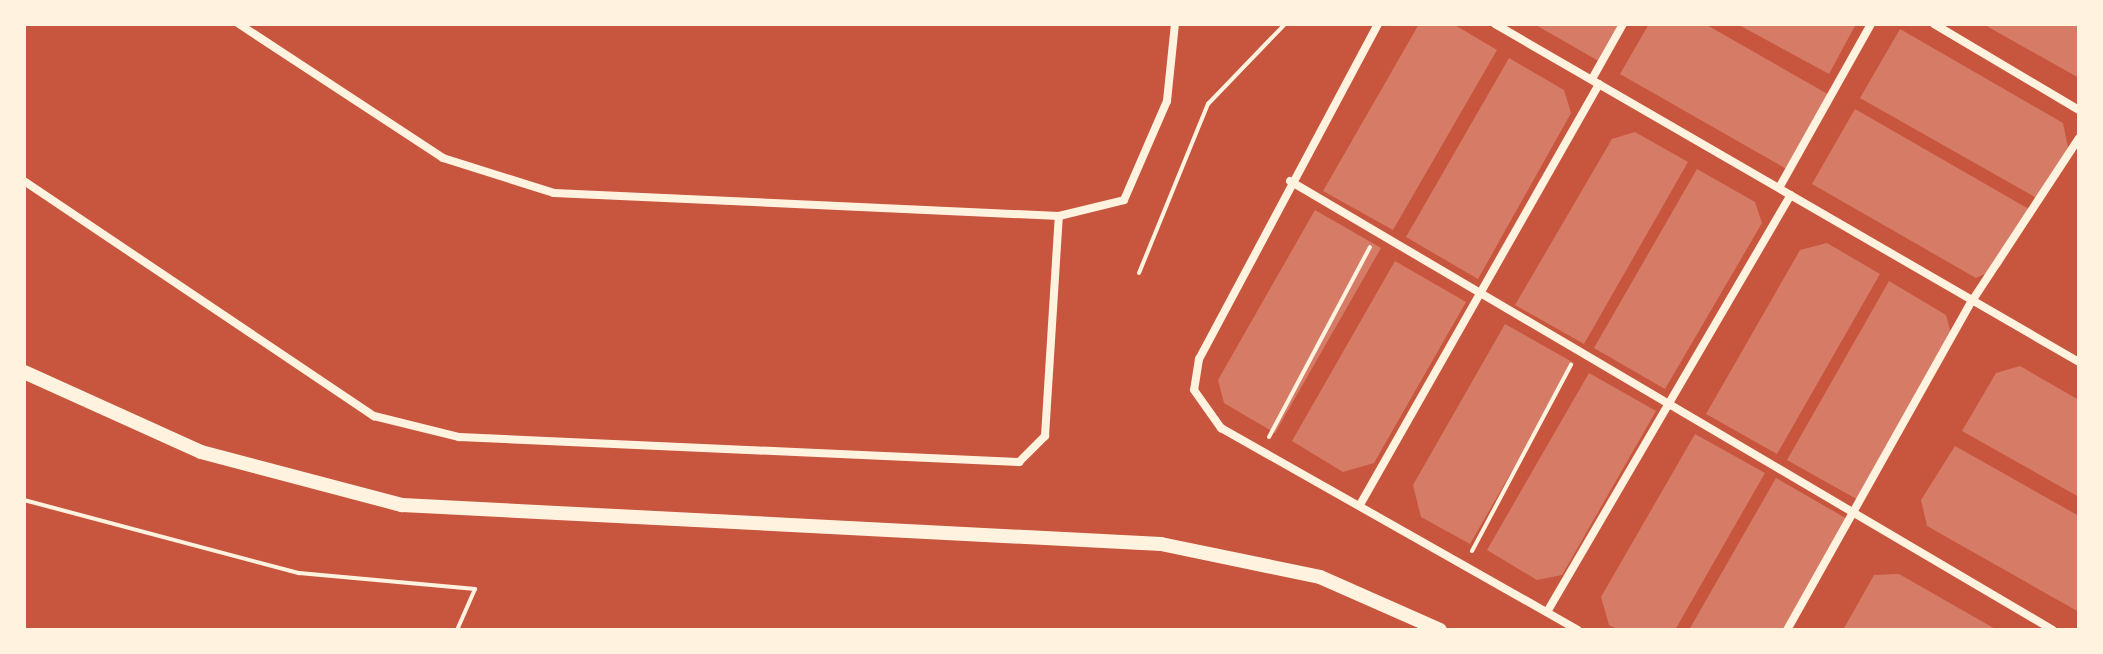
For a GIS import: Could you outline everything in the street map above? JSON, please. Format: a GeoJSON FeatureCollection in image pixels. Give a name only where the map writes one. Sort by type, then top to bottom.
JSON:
{"type":"FeatureCollection","features":[{"type":"Feature","properties":{"kind":"street"},"geometry":{"type":"LineString","coordinates":[[239,24],[443,158],[554,193],[1059,216],[1124,200],[1167,101],[1175,24]]}},
{"type":"Feature","properties":{"kind":"street"},"geometry":{"type":"LineString","coordinates":[[1378,24],[1290,181],[1195,375],[1208,415],[1263,450],[1361,503],[1578,630]]}},
{"type":"Feature","properties":{"kind":"street"},"geometry":{"type":"LineString","coordinates":[[1495,24],[2079,362]]}},
{"type":"Feature","properties":{"kind":"street"},"geometry":{"type":"LineString","coordinates":[[1361,503],[1596,82],[1623,24]]}},
{"type":"Feature","properties":{"kind":"street"},"geometry":{"type":"LineString","coordinates":[[1779,188],[1871,24]]}},
{"type":"Feature","properties":{"kind":"street"},"geometry":{"type":"LineString","coordinates":[[1934,24],[2079,110]]}},
{"type":"Feature","properties":{"kind":"street"},"geometry":{"type":"LineString","coordinates":[[1787,630],[1857,517],[1972,301],[2079,138]]}},
{"type":"Feature","properties":{"kind":"street"},"geometry":{"type":"LineString","coordinates":[[24,181],[374,416],[459,437],[1019,462],[1045,436],[1059,216]]}},
{"type":"Feature","properties":{"kind":"street"},"geometry":{"type":"LineString","coordinates":[[1290,181],[1377,235],[1479,291],[2053,630]]}},
{"type":"Feature","properties":{"kind":"street"},"geometry":{"type":"LineString","coordinates":[[1547,612],[1791,195]]}},
{"type":"Feature","properties":{"kind":"street"},"geometry":{"type":"LineString","coordinates":[[24,372],[201,452],[402,505],[1161,544],[1320,577],[1440,630]]}},
{"type":"Feature","properties":{"kind":"path"},"geometry":{"type":"LineString","coordinates":[[1139,273],[1208,104],[1285,24]]}},
{"type":"Feature","properties":{"kind":"path"},"geometry":{"type":"LineString","coordinates":[[1263,450],[1377,235]]}},
{"type":"Feature","properties":{"kind":"path"},"geometry":{"type":"LineString","coordinates":[[1465,564],[1578,351]]}},
{"type":"Feature","properties":{"kind":"path"},"geometry":{"type":"LineString","coordinates":[[24,500],[299,573],[475,589],[457,630]]}},
{"type":"Feature","properties":{"kind":"building"},"geometry":{"type":"Polygon","coordinates":[[[1419,24],[1453,24],[1497,50],[1393,230],[1323,191],[1419,24]]]}},
{"type":"Feature","properties":{"kind":"building"},"geometry":{"type":"Polygon","coordinates":[[[1534,24],[1625,24],[1602,63],[1534,24]]]}},
{"type":"Feature","properties":{"kind":"building"},"geometry":{"type":"Polygon","coordinates":[[[1649,24],[1705,24],[1833,97],[1790,171],[1620,74],[1649,24]]]}},
{"type":"Feature","properties":{"kind":"building"},"geometry":{"type":"Polygon","coordinates":[[[1737,24],[1856,24],[1829,74],[1737,24]]]}},
{"type":"Feature","properties":{"kind":"building"},"geometry":{"type":"Polygon","coordinates":[[[1983,24],[2079,24],[2079,78],[1983,24]]]}},
{"type":"Feature","properties":{"kind":"building"},"geometry":{"type":"Polygon","coordinates":[[[1900,29],[2063,123],[2069,152],[2040,200],[1860,98],[1900,29]]]}},
{"type":"Feature","properties":{"kind":"building"},"geometry":{"type":"Polygon","coordinates":[[[1509,58],[1564,90],[1571,113],[1478,279],[1406,237],[1509,58]]]}},
{"type":"Feature","properties":{"kind":"building"},"geometry":{"type":"Polygon","coordinates":[[[1855,109],[2034,212],[2000,267],[1976,278],[1812,184],[1855,109]]]}},
{"type":"Feature","properties":{"kind":"building"},"geometry":{"type":"Polygon","coordinates":[[[1635,132],[1688,162],[1584,344],[1515,305],[1612,139],[1635,132]]]}},
{"type":"Feature","properties":{"kind":"building"},"geometry":{"type":"Polygon","coordinates":[[[1697,169],[1755,202],[1762,223],[1665,389],[1594,348],[1697,169]]]}},
{"type":"Feature","properties":{"kind":"building"},"geometry":{"type":"Polygon","coordinates":[[[1315,210],[1381,248],[1275,433],[1224,403],[1218,380],[1315,210]]]}},
{"type":"Feature","properties":{"kind":"building"},"geometry":{"type":"Polygon","coordinates":[[[1827,243],[1880,274],[1777,454],[1706,414],[1800,250],[1827,243]]]}},
{"type":"Feature","properties":{"kind":"building"},"geometry":{"type":"Polygon","coordinates":[[[1395,261],[1466,302],[1374,463],[1343,472],[1292,441],[1395,261]]]}},
{"type":"Feature","properties":{"kind":"building"},"geometry":{"type":"Polygon","coordinates":[[[1889,281],[1946,315],[1953,341],[1860,501],[1787,460],[1889,281]]]}},
{"type":"Feature","properties":{"kind":"building"},"geometry":{"type":"Polygon","coordinates":[[[1505,324],[1574,363],[1470,544],[1421,517],[1413,485],[1505,324]]]}},
{"type":"Feature","properties":{"kind":"building"},"geometry":{"type":"Polygon","coordinates":[[[2020,366],[2079,400],[2079,497],[1962,431],[1996,373],[2020,366]]]}},
{"type":"Feature","properties":{"kind":"building"},"geometry":{"type":"Polygon","coordinates":[[[1589,373],[1656,411],[1562,575],[1537,580],[1487,550],[1589,373]]]}},
{"type":"Feature","properties":{"kind":"building"},"geometry":{"type":"Polygon","coordinates":[[[1695,434],[1765,473],[1675,630],[1619,630],[1609,625],[1601,597],[1695,434]]]}},
{"type":"Feature","properties":{"kind":"building"},"geometry":{"type":"Polygon","coordinates":[[[1955,446],[2079,516],[2079,612],[1927,526],[1921,500],[1955,446]]]}},
{"type":"Feature","properties":{"kind":"building"},"geometry":{"type":"Polygon","coordinates":[[[1776,478],[1849,520],[1784,630],[1689,630],[1776,478]]]}},
{"type":"Feature","properties":{"kind":"building"},"geometry":{"type":"Polygon","coordinates":[[[1899,574],[1997,630],[1843,630],[1874,575],[1899,574]]]}}]}
